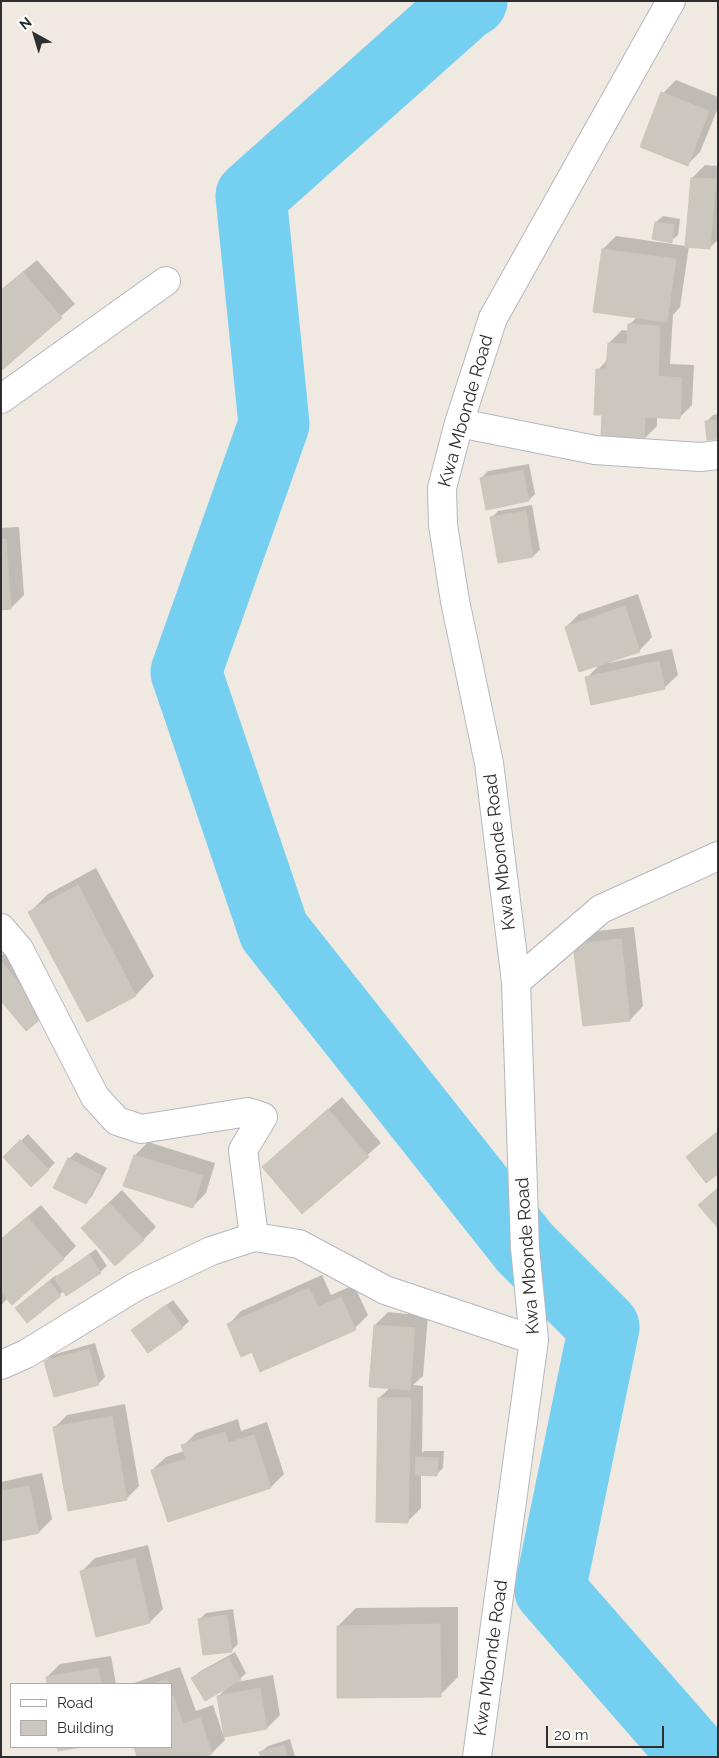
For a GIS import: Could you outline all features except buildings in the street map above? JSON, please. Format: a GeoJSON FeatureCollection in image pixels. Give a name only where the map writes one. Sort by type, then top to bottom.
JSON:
{"type":"FeatureCollection","features":[{"type":"Feature","properties":{"kind":"street","name":"Kwa Mbonde Road"},"geometry":{"type":"LineString","coordinates":[[477,1757],[534,1340],[525,1248],[516,982],[489,763],[455,601],[443,525],[442,488],[459,423],[493,318],[671,1]]}},
{"type":"Feature","properties":{"kind":"street"},"geometry":{"type":"LineString","coordinates":[[1,399],[166,281]]}},
{"type":"Feature","properties":{"kind":"street"},"geometry":{"type":"LineString","coordinates":[[459,423],[595,450],[700,457],[718,455]]}},
{"type":"Feature","properties":{"kind":"street"},"geometry":{"type":"LineString","coordinates":[[516,982],[601,909],[718,856]]}},
{"type":"Feature","properties":{"kind":"street"},"geometry":{"type":"LineString","coordinates":[[1,928],[19,949],[95,1097],[117,1121],[141,1128],[248,1112],[263,1117],[243,1150],[254,1237]]}},
{"type":"Feature","properties":{"kind":"street"},"geometry":{"type":"LineString","coordinates":[[1,1365],[26,1354],[134,1287],[211,1251],[254,1237],[299,1244],[385,1290],[534,1340]]}},
{"type":"Feature","properties":{"kind":"waterway"},"geometry":{"type":"LineString","coordinates":[[472,1],[465,5],[251,196],[274,424],[186,672],[274,931],[525,1248],[604,1327],[550,1590],[696,1757]]}}]}
